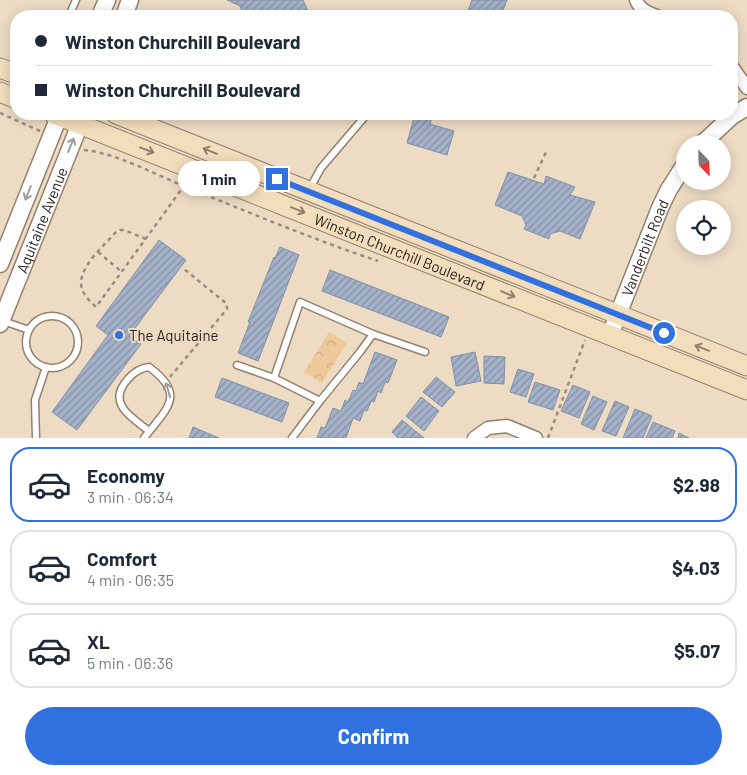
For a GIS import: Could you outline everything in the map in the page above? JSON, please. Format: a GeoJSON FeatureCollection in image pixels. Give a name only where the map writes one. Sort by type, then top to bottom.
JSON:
{"type":"FeatureCollection","features":[{"type":"Feature","properties":{"kind":"main road","name":"Winston Churchill Boulevard"},"geometry":{"type":"LineString","coordinates":[[84,120],[747,390]]}},
{"type":"Feature","properties":{"kind":"main road","name":"Winston Churchill Boulevard"},"geometry":{"type":"LineString","coordinates":[[131,120],[747,366]]}},
{"type":"Feature","properties":{"kind":"street"},"geometry":{"type":"LineString","coordinates":[[636,0],[643,10]]}},
{"type":"Feature","properties":{"kind":"street"},"geometry":{"type":"LineString","coordinates":[[738,75],[747,88]]}},
{"type":"Feature","properties":{"kind":"street","name":"Aquitaine Avenue"},"geometry":{"type":"LineString","coordinates":[[0,264],[56,120]]}},
{"type":"Feature","properties":{"kind":"street","name":"Aquitaine Avenue"},"geometry":{"type":"LineString","coordinates":[[1,322],[82,120]]}},
{"type":"Feature","properties":{"kind":"street"},"geometry":{"type":"LineString","coordinates":[[712,135],[728,120]]}},
{"type":"Feature","properties":{"kind":"street","name":"Vanderbilt Road"},"geometry":{"type":"LineString","coordinates":[[610,335],[660,208],[676,178]]}},
{"type":"Feature","properties":{"kind":"street"},"geometry":{"type":"LineString","coordinates":[[474,438],[488,428],[507,426],[536,438]]}},
{"type":"Feature","properties":{"kind":"lane"},"geometry":{"type":"LineString","coordinates":[[308,192],[321,168],[363,120]]}},
{"type":"Feature","properties":{"kind":"lane"},"geometry":{"type":"LineString","coordinates":[[274,378],[300,302],[373,334],[424,352]]}},
{"type":"Feature","properties":{"kind":"lane"},"geometry":{"type":"LineString","coordinates":[[60,317],[68,321],[74,328],[77,336],[78,344],[75,353],[70,360],[55,368],[39,364],[28,352],[26,345],[30,330],[42,318],[60,317]]}},
{"type":"Feature","properties":{"kind":"lane"},"geometry":{"type":"LineString","coordinates":[[1,322],[30,330]]}},
{"type":"Feature","properties":{"kind":"lane"},"geometry":{"type":"LineString","coordinates":[[292,438],[373,334]]}},
{"type":"Feature","properties":{"kind":"lane"},"geometry":{"type":"LineString","coordinates":[[237,365],[274,378],[320,401]]}},
{"type":"Feature","properties":{"kind":"lane"},"geometry":{"type":"LineString","coordinates":[[36,438],[35,400],[46,367]]}},
{"type":"Feature","properties":{"kind":"lane"},"geometry":{"type":"LineString","coordinates":[[144,438],[162,415],[171,396],[166,382],[148,367],[134,373],[122,385],[119,398],[121,406],[127,414],[149,431]]}},
{"type":"Feature","properties":{"kind":"path"},"geometry":{"type":"LineString","coordinates":[[17,120],[34,128]]}},
{"type":"Feature","properties":{"kind":"path"},"geometry":{"type":"LineString","coordinates":[[534,178],[548,150]]}},
{"type":"Feature","properties":{"kind":"path"},"geometry":{"type":"LineString","coordinates":[[146,239],[120,230],[115,233],[84,268],[81,276],[81,286],[84,294],[96,307],[146,239],[184,186]]}},
{"type":"Feature","properties":{"kind":"path"},"geometry":{"type":"LineString","coordinates":[[98,252],[122,272]]}},
{"type":"Feature","properties":{"kind":"path"},"geometry":{"type":"LineString","coordinates":[[166,382],[227,309],[227,304],[184,269]]}},
{"type":"Feature","properties":{"kind":"path"},"geometry":{"type":"LineString","coordinates":[[548,438],[585,339]]}},
{"type":"Feature","properties":{"kind":"green space"},"geometry":{"type":"Polygon","coordinates":[[[329,332],[347,343],[322,383],[304,372],[329,332]]]}},
{"type":"Feature","properties":{"kind":"building"},"geometry":{"type":"Polygon","coordinates":[[[227,0],[303,0],[307,10],[242,10],[240,6],[227,0]]]}},
{"type":"Feature","properties":{"kind":"building"},"geometry":{"type":"Polygon","coordinates":[[[472,0],[507,0],[503,10],[468,10],[472,0]]]}},
{"type":"Feature","properties":{"kind":"building"},"geometry":{"type":"Polygon","coordinates":[[[413,120],[431,120],[430,124],[454,131],[447,155],[407,143],[413,120]]]}},
{"type":"Feature","properties":{"kind":"building"},"geometry":{"type":"Polygon","coordinates":[[[508,172],[544,184],[546,176],[575,187],[570,195],[595,202],[580,239],[560,231],[550,234],[549,239],[524,229],[526,225],[522,216],[495,205],[508,172]]]}},
{"type":"Feature","properties":{"kind":"building","name":"The Aquitaine"},"geometry":{"type":"Polygon","coordinates":[[[159,240],[186,260],[129,336],[141,344],[77,430],[52,412],[108,335],[96,326],[159,240]]]}},
{"type":"Feature","properties":{"kind":"building"},"geometry":{"type":"Polygon","coordinates":[[[280,247],[299,255],[258,361],[238,353],[250,322],[248,322],[274,257],[280,247]]]}},
{"type":"Feature","properties":{"kind":"building"},"geometry":{"type":"Polygon","coordinates":[[[330,270],[449,317],[441,337],[322,291],[330,270]]]}},
{"type":"Feature","properties":{"kind":"building"},"geometry":{"type":"Polygon","coordinates":[[[375,352],[397,360],[388,383],[385,382],[381,393],[378,391],[374,402],[371,401],[367,411],[364,410],[360,421],[353,418],[346,438],[317,438],[321,427],[325,428],[333,408],[341,411],[345,400],[348,402],[353,390],[356,391],[359,382],[363,384],[375,352]]]}},
{"type":"Feature","properties":{"kind":"building"},"geometry":{"type":"Polygon","coordinates":[[[475,352],[481,381],[456,386],[451,357],[475,352]]]}},
{"type":"Feature","properties":{"kind":"building"},"geometry":{"type":"Polygon","coordinates":[[[484,356],[505,357],[504,384],[484,383],[484,356]]]}},
{"type":"Feature","properties":{"kind":"building"},"geometry":{"type":"Polygon","coordinates":[[[518,369],[534,374],[526,397],[510,392],[518,369]]]}},
{"type":"Feature","properties":{"kind":"building"},"geometry":{"type":"Polygon","coordinates":[[[436,377],[455,392],[442,407],[423,392],[436,377]]]}},
{"type":"Feature","properties":{"kind":"building"},"geometry":{"type":"Polygon","coordinates":[[[222,378],[289,403],[282,422],[215,397],[222,378]]]}},
{"type":"Feature","properties":{"kind":"building"},"geometry":{"type":"Polygon","coordinates":[[[535,382],[560,390],[553,410],[528,402],[535,382]]]}},
{"type":"Feature","properties":{"kind":"building"},"geometry":{"type":"Polygon","coordinates":[[[573,385],[590,392],[579,418],[561,411],[573,385]]]}},
{"type":"Feature","properties":{"kind":"building"},"geometry":{"type":"Polygon","coordinates":[[[593,396],[607,402],[594,430],[581,424],[593,396]]]}},
{"type":"Feature","properties":{"kind":"building"},"geometry":{"type":"Polygon","coordinates":[[[421,397],[439,411],[424,431],[406,416],[421,397]]]}},
{"type":"Feature","properties":{"kind":"building"},"geometry":{"type":"Polygon","coordinates":[[[615,401],[629,407],[616,436],[602,431],[615,401]]]}},
{"type":"Feature","properties":{"kind":"building"},"geometry":{"type":"Polygon","coordinates":[[[635,409],[652,416],[643,438],[623,438],[635,409]]]}},
{"type":"Feature","properties":{"kind":"building"},"geometry":{"type":"Polygon","coordinates":[[[402,420],[424,438],[398,438],[392,432],[402,420]]]}},
{"type":"Feature","properties":{"kind":"building"},"geometry":{"type":"Polygon","coordinates":[[[653,422],[675,431],[672,438],[646,438],[653,422]]]}},
{"type":"Feature","properties":{"kind":"building"},"geometry":{"type":"Polygon","coordinates":[[[193,427],[219,438],[189,438],[193,427]]]}},
{"type":"Feature","properties":{"kind":"building"},"geometry":{"type":"Polygon","coordinates":[[[679,433],[689,438],[678,438],[679,433]]]}},
{"type":"Feature","properties":{"kind":"place","name":"The Aquitaine"},"geometry":{"type":"Point","coordinates":[119,335]}},
{"type":"Feature","properties":{"kind":"route"},"geometry":{"type":"LineString","coordinates":[[277,179],[664,333]]}}]}
